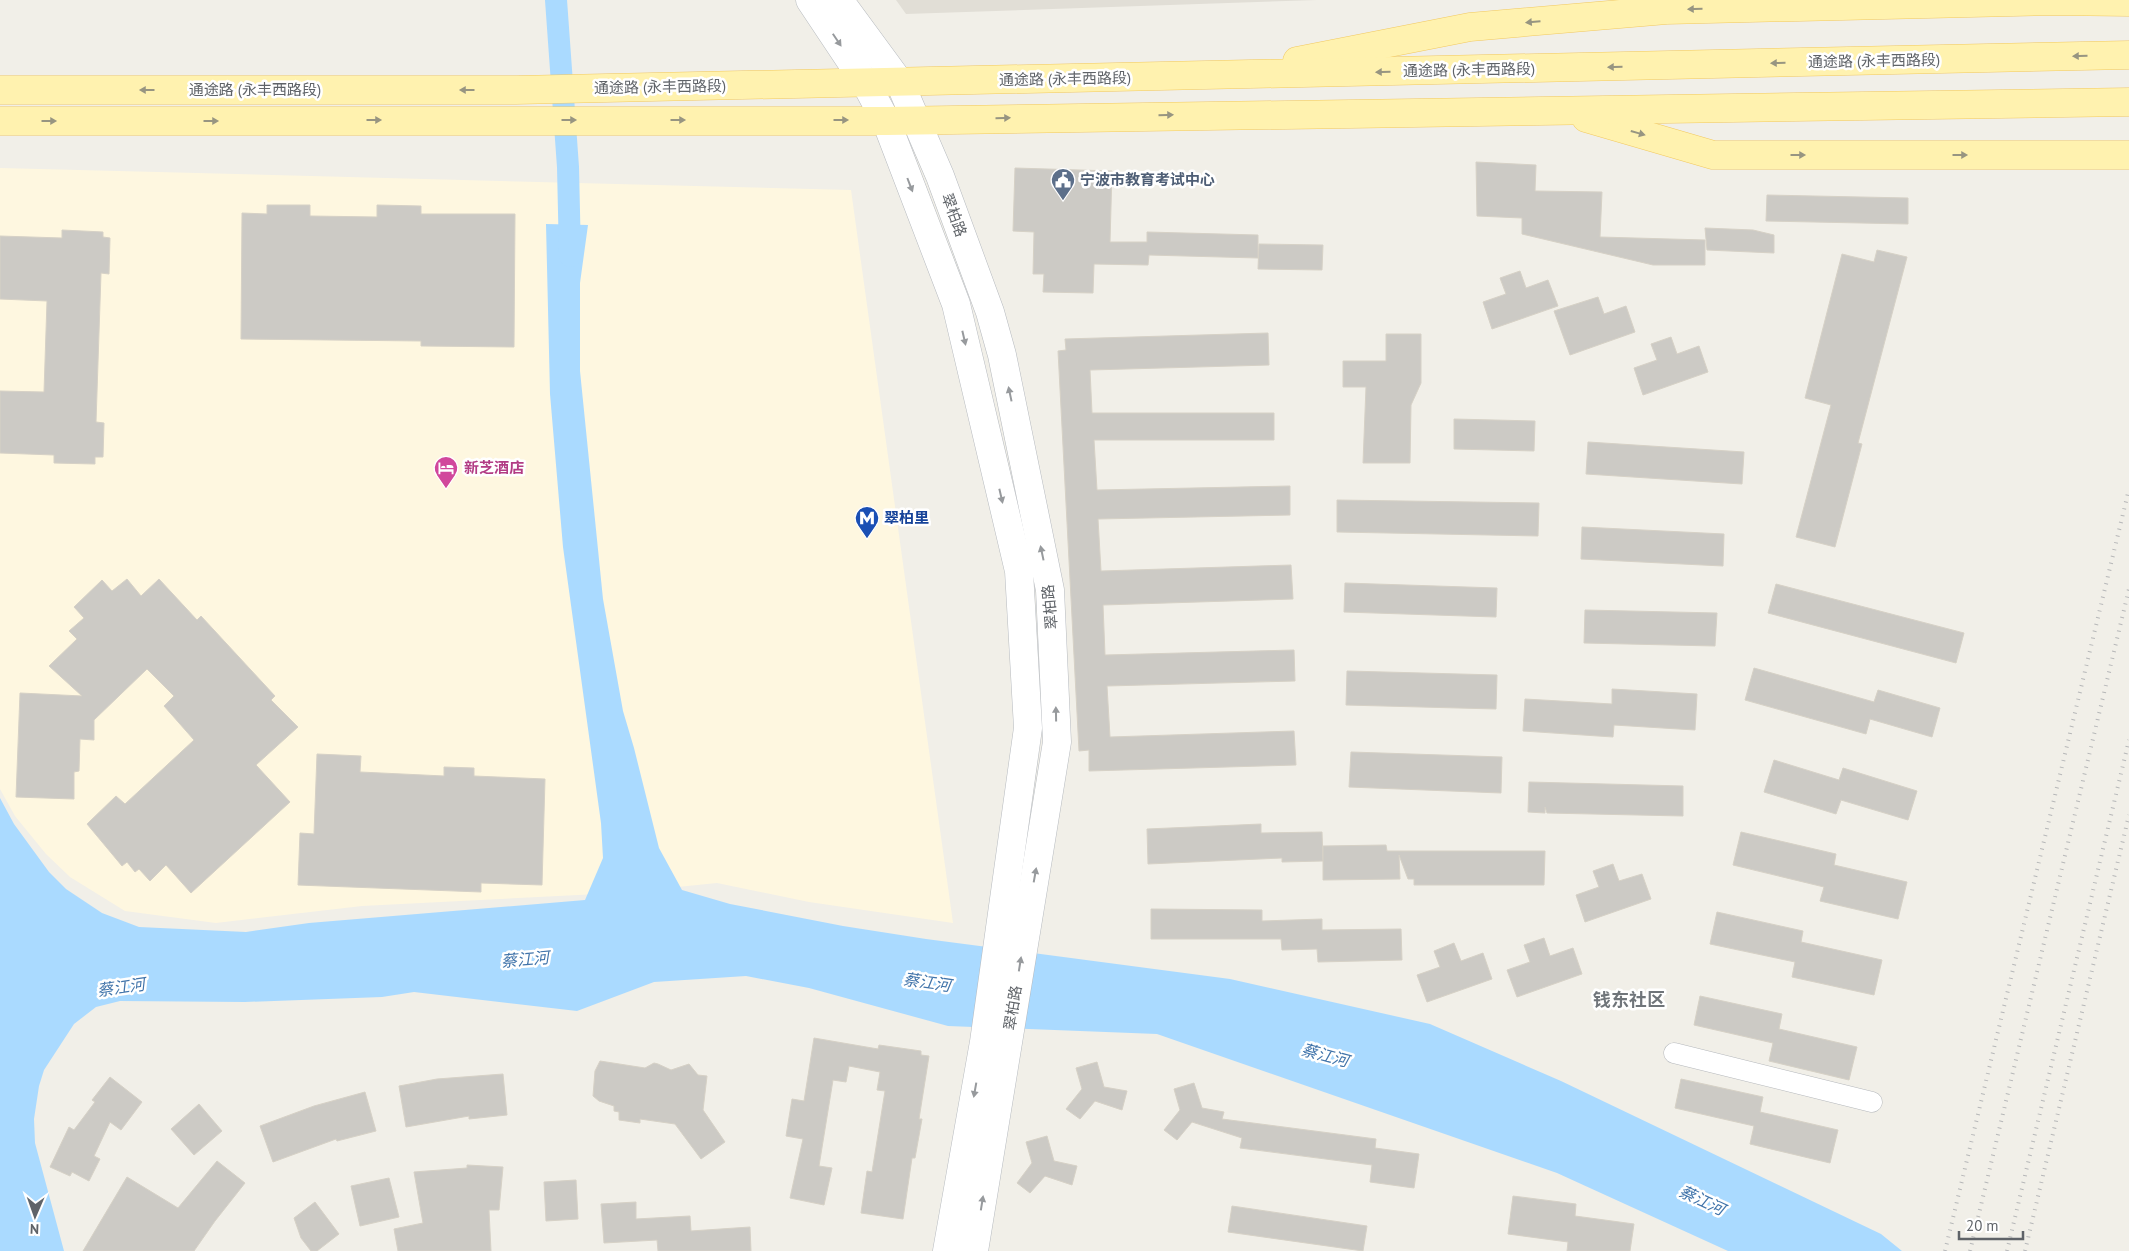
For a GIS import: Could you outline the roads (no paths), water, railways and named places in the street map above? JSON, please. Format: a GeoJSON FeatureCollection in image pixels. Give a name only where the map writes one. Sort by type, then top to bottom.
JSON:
{"type":"FeatureCollection","features":[{"type":"Feature","properties":{"kind":"main road","name":"翠柏路"},"geometry":{"type":"LineString","coordinates":[[810,0],[866,84],[886,121],[956,304],[1019,571],[1028,728],[1014,921],[995,1044],[974,1251]]}},
{"type":"Feature","properties":{"kind":"main road","name":"翠柏路"},"geometry":{"type":"LineString","coordinates":[[839,0],[900,83],[940,176],[992,320],[1004,364],[1050,590],[1057,742],[1014,921]]}},
{"type":"Feature","properties":{"kind":"main road"},"geometry":{"type":"LineString","coordinates":[[1224,75],[1470,27],[1666,10],[2050,0],[2129,2]]}},
{"type":"Feature","properties":{"kind":"main road","name":"通途路 (永丰西路段)"},"geometry":{"type":"LineString","coordinates":[[0,90],[516,90],[866,84],[2129,55]]}},
{"type":"Feature","properties":{"kind":"main road","name":"通途路 (永丰西路段)"},"geometry":{"type":"LineString","coordinates":[[0,121],[629,119],[886,121],[916,119],[2129,102]]}},
{"type":"Feature","properties":{"kind":"main road"},"geometry":{"type":"LineString","coordinates":[[1558,110],[1713,155],[2129,155]]}},
{"type":"Feature","properties":{"kind":"main road","name":"翠柏路"},"geometry":{"type":"LineString","coordinates":[[946,1251],[995,1044]]}},
{"type":"Feature","properties":{"kind":"street"},"geometry":{"type":"LineString","coordinates":[[1674,1053],[1872,1102]]}},
{"type":"Feature","properties":{"kind":"water","name":"蔡江河"},"geometry":{"type":"Polygon","coordinates":[[[546,224],[588,225],[580,283],[580,371],[603,599],[623,711],[659,848],[682,890],[730,904],[843,926],[926,939],[1230,979],[1430,1024],[1561,1081],[1881,1234],[1902,1251],[1728,1251],[1557,1173],[1157,1034],[948,1026],[809,988],[746,976],[654,982],[577,1011],[414,992],[382,997],[245,1002],[120,1001],[96,1007],[74,1024],[44,1070],[39,1086],[34,1119],[35,1143],[64,1251],[0,1251],[0,798],[14,824],[49,872],[66,889],[102,913],[139,927],[246,932],[309,923],[585,900],[603,858],[601,823],[563,547],[550,394],[546,224]]]}},
{"type":"Feature","properties":{"kind":"waterway"},"geometry":{"type":"LineString","coordinates":[[556,0],[568,167],[570,256]]}},
{"type":"Feature","properties":{"kind":"railway"},"geometry":{"type":"LineString","coordinates":[[1945,1251],[2129,489]]}},
{"type":"Feature","properties":{"kind":"railway"},"geometry":{"type":"LineString","coordinates":[[1970,1251],[2129,589]]}},
{"type":"Feature","properties":{"kind":"railway"},"geometry":{"type":"LineString","coordinates":[[2007,1251],[2129,740]]}},
{"type":"Feature","properties":{"kind":"railway"},"geometry":{"type":"LineString","coordinates":[[2025,1251],[2129,815]]}},
{"type":"Feature","properties":{"kind":"place","name":"宁波市教育考试中心"},"geometry":{"type":"Point","coordinates":[1063,201]}},
{"type":"Feature","properties":{"kind":"place","name":"新芝酒店"},"geometry":{"type":"Point","coordinates":[446,489]}},
{"type":"Feature","properties":{"kind":"place","name":"翠柏里"},"geometry":{"type":"Point","coordinates":[867,539]}},
{"type":"Feature","properties":{"kind":"district","name":"钱东社区"},"geometry":{"type":"Point","coordinates":[1629,1000]}}]}
